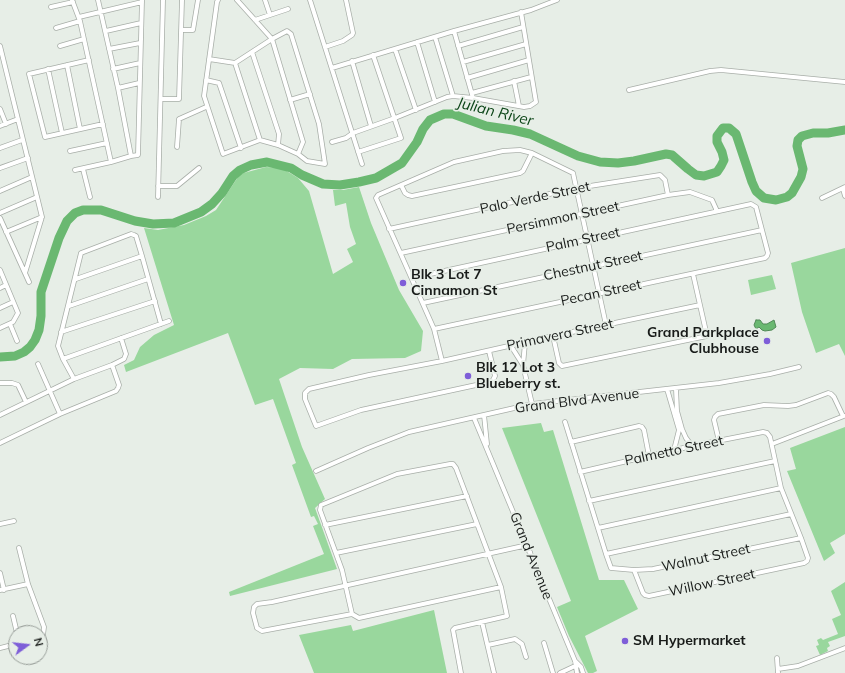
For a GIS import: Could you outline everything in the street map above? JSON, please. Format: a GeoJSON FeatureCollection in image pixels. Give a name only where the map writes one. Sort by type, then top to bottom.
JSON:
{"type":"FeatureCollection","features":[{"type":"Feature","properties":{"kind":"street"},"geometry":{"type":"LineString","coordinates":[[98,0],[106,31],[131,156]]}},
{"type":"Feature","properties":{"kind":"street"},"geometry":{"type":"LineString","coordinates":[[158,197],[163,0]]}},
{"type":"Feature","properties":{"kind":"street"},"geometry":{"type":"LineString","coordinates":[[161,99],[179,99],[182,0]]}},
{"type":"Feature","properties":{"kind":"street"},"geometry":{"type":"LineString","coordinates":[[181,30],[193,30],[198,0]]}},
{"type":"Feature","properties":{"kind":"street"},"geometry":{"type":"LineString","coordinates":[[209,59],[235,63],[287,31],[291,34],[319,124],[325,164],[307,161],[298,154],[278,145],[260,140],[223,154],[206,107],[204,96],[206,80],[217,2],[218,0]]}},
{"type":"Feature","properties":{"kind":"street"},"geometry":{"type":"LineString","coordinates":[[237,0],[272,39],[303,142],[298,154]]}},
{"type":"Feature","properties":{"kind":"street"},"geometry":{"type":"LineString","coordinates":[[265,0],[270,15]]}},
{"type":"Feature","properties":{"kind":"street"},"geometry":{"type":"LineString","coordinates":[[310,0],[362,164]]}},
{"type":"Feature","properties":{"kind":"street"},"geometry":{"type":"LineString","coordinates":[[325,47],[342,40],[353,33],[346,0]]}},
{"type":"Feature","properties":{"kind":"street"},"geometry":{"type":"LineString","coordinates":[[332,68],[557,0]]}},
{"type":"Feature","properties":{"kind":"street"},"geometry":{"type":"LineString","coordinates":[[51,7],[73,1],[80,19],[111,162]]}},
{"type":"Feature","properties":{"kind":"street"},"geometry":{"type":"LineString","coordinates":[[56,28],[101,12],[142,1],[138,155],[75,170]]}},
{"type":"Feature","properties":{"kind":"street"},"geometry":{"type":"LineString","coordinates":[[254,20],[288,9]]}},
{"type":"Feature","properties":{"kind":"street"},"geometry":{"type":"LineString","coordinates":[[332,142],[346,138],[353,133],[453,96],[472,96],[519,106],[530,106],[536,102],[521,12]]}},
{"type":"Feature","properties":{"kind":"street"},"geometry":{"type":"LineString","coordinates":[[106,31],[141,23]]}},
{"type":"Feature","properties":{"kind":"street"},"geometry":{"type":"LineString","coordinates":[[458,46],[523,27]]}},
{"type":"Feature","properties":{"kind":"street"},"geometry":{"type":"LineString","coordinates":[[454,31],[472,96]]}},
{"type":"Feature","properties":{"kind":"street"},"geometry":{"type":"LineString","coordinates":[[435,36],[453,96]]}},
{"type":"Feature","properties":{"kind":"street"},"geometry":{"type":"LineString","coordinates":[[60,46],[84,39]]}},
{"type":"Feature","properties":{"kind":"street"},"geometry":{"type":"LineString","coordinates":[[417,42],[435,102]]}},
{"type":"Feature","properties":{"kind":"street"},"geometry":{"type":"LineString","coordinates":[[109,49],[140,43]]}},
{"type":"Feature","properties":{"kind":"street"},"geometry":{"type":"LineString","coordinates":[[463,62],[526,44]]}},
{"type":"Feature","properties":{"kind":"street"},"geometry":{"type":"LineString","coordinates":[[0,46],[42,217],[25,273]]}},
{"type":"Feature","properties":{"kind":"street"},"geometry":{"type":"LineString","coordinates":[[395,49],[416,110]]}},
{"type":"Feature","properties":{"kind":"street"},"geometry":{"type":"LineString","coordinates":[[252,52],[279,134],[278,145]]}},
{"type":"Feature","properties":{"kind":"street"},"geometry":{"type":"LineString","coordinates":[[358,152],[401,138],[373,55]]}},
{"type":"Feature","properties":{"kind":"street"},"geometry":{"type":"LineString","coordinates":[[89,60],[30,74],[44,137],[103,124]]}},
{"type":"Feature","properties":{"kind":"street"},"geometry":{"type":"LineString","coordinates":[[467,78],[529,60]]}},
{"type":"Feature","properties":{"kind":"street"},"geometry":{"type":"LineString","coordinates":[[352,61],[371,126]]}},
{"type":"Feature","properties":{"kind":"street"},"geometry":{"type":"LineString","coordinates":[[113,70],[140,63]]}},
{"type":"Feature","properties":{"kind":"street"},"geometry":{"type":"LineString","coordinates":[[235,63],[260,140]]}},
{"type":"Feature","properties":{"kind":"street"},"geometry":{"type":"LineString","coordinates":[[67,65],[80,129]]}},
{"type":"Feature","properties":{"kind":"street"},"geometry":{"type":"LineString","coordinates":[[48,69],[62,133]]}},
{"type":"Feature","properties":{"kind":"street"},"geometry":{"type":"LineString","coordinates":[[629,90],[710,71],[845,82]]}},
{"type":"Feature","properties":{"kind":"street"},"geometry":{"type":"LineString","coordinates":[[472,96],[514,81],[531,77]]}},
{"type":"Feature","properties":{"kind":"street"},"geometry":{"type":"LineString","coordinates":[[206,80],[219,83],[241,148]]}},
{"type":"Feature","properties":{"kind":"street"},"geometry":{"type":"LineString","coordinates":[[514,81],[519,106]]}},
{"type":"Feature","properties":{"kind":"street"},"geometry":{"type":"LineString","coordinates":[[118,88],[139,83]]}},
{"type":"Feature","properties":{"kind":"street"},"geometry":{"type":"LineString","coordinates":[[290,100],[310,94]]}},
{"type":"Feature","properties":{"kind":"street"},"geometry":{"type":"LineString","coordinates":[[177,146],[179,119],[206,107]]}},
{"type":"Feature","properties":{"kind":"street"},"geometry":{"type":"LineString","coordinates":[[0,109],[6,124]]}},
{"type":"Feature","properties":{"kind":"street"},"geometry":{"type":"LineString","coordinates":[[0,126],[18,120]]}},
{"type":"Feature","properties":{"kind":"street"},"geometry":{"type":"LineString","coordinates":[[0,148],[22,140]]}},
{"type":"Feature","properties":{"kind":"street"},"geometry":{"type":"LineString","coordinates":[[70,151],[107,143]]}},
{"type":"Feature","properties":{"kind":"street"},"geometry":{"type":"LineString","coordinates":[[442,361],[434,329],[376,198],[378,195],[454,162],[504,151],[520,150],[532,153],[571,172],[575,176],[606,325]]}},
{"type":"Feature","properties":{"kind":"street"},"geometry":{"type":"LineString","coordinates":[[401,185],[408,196],[412,196],[520,173],[523,171],[532,153]]}},
{"type":"Feature","properties":{"kind":"street"},"geometry":{"type":"LineString","coordinates":[[0,168],[28,158]]}},
{"type":"Feature","properties":{"kind":"street"},"geometry":{"type":"LineString","coordinates":[[158,186],[177,186],[199,168]]}},
{"type":"Feature","properties":{"kind":"street"},"geometry":{"type":"LineString","coordinates":[[83,169],[90,197]]}},
{"type":"Feature","properties":{"kind":"street","name":"Palo Verde Street"},"geometry":{"type":"LineString","coordinates":[[389,229],[577,188],[660,175],[665,180],[668,195]]}},
{"type":"Feature","properties":{"kind":"street"},"geometry":{"type":"LineString","coordinates":[[0,191],[32,177]]}},
{"type":"Feature","properties":{"kind":"street"},"geometry":{"type":"LineString","coordinates":[[822,198],[844,188],[845,196]]}},
{"type":"Feature","properties":{"kind":"street","name":"Persimmon Street"},"geometry":{"type":"LineString","coordinates":[[401,253],[668,195],[690,192],[712,200],[717,211]]}},
{"type":"Feature","properties":{"kind":"street"},"geometry":{"type":"LineString","coordinates":[[0,213],[37,197]]}},
{"type":"Feature","properties":{"kind":"street","name":"Palm Street"},"geometry":{"type":"LineString","coordinates":[[412,278],[751,204],[754,204],[756,207],[762,230]]}},
{"type":"Feature","properties":{"kind":"street"},"geometry":{"type":"LineString","coordinates":[[6,232],[42,217]]}},
{"type":"Feature","properties":{"kind":"street"},"geometry":{"type":"LineString","coordinates":[[0,218],[29,282]]}},
{"type":"Feature","properties":{"kind":"street","name":"Pecan Street"},"geometry":{"type":"LineString","coordinates":[[434,329],[765,258],[768,253],[762,230]]}},
{"type":"Feature","properties":{"kind":"street","name":"Chestnut Street"},"geometry":{"type":"LineString","coordinates":[[423,303],[762,230]]}},
{"type":"Feature","properties":{"kind":"street"},"geometry":{"type":"LineString","coordinates":[[74,379],[62,359],[58,346],[76,279],[79,256],[81,253],[131,234],[136,236],[161,324]]}},
{"type":"Feature","properties":{"kind":"street"},"geometry":{"type":"LineString","coordinates":[[76,279],[142,256]]}},
{"type":"Feature","properties":{"kind":"street"},"geometry":{"type":"LineString","coordinates":[[0,270],[18,313],[13,322],[0,328]]}},
{"type":"Feature","properties":{"kind":"street"},"geometry":{"type":"LineString","coordinates":[[553,336],[559,363],[562,366],[706,336],[693,274]]}},
{"type":"Feature","properties":{"kind":"street"},"geometry":{"type":"LineString","coordinates":[[69,306],[148,279]]}},
{"type":"Feature","properties":{"kind":"street"},"geometry":{"type":"LineString","coordinates":[[0,288],[6,285]]}},
{"type":"Feature","properties":{"kind":"street"},"geometry":{"type":"LineString","coordinates":[[61,332],[155,301]]}},
{"type":"Feature","properties":{"kind":"street"},"geometry":{"type":"LineString","coordinates":[[0,308],[13,302]]}},
{"type":"Feature","properties":{"kind":"street","name":"Primavera Street"},"geometry":{"type":"LineString","coordinates":[[489,351],[494,376],[493,380],[490,382],[361,410],[316,426],[305,399],[304,393],[309,389],[700,305]]}},
{"type":"Feature","properties":{"kind":"street"},"geometry":{"type":"LineString","coordinates":[[62,359],[169,321]]}},
{"type":"Feature","properties":{"kind":"street"},"geometry":{"type":"LineString","coordinates":[[10,324],[17,341]]}},
{"type":"Feature","properties":{"kind":"street"},"geometry":{"type":"LineString","coordinates":[[0,415],[74,379],[124,359],[126,356],[122,338]]}},
{"type":"Feature","properties":{"kind":"street"},"geometry":{"type":"LineString","coordinates":[[525,343],[523,365],[532,404]]}},
{"type":"Feature","properties":{"kind":"street"},"geometry":{"type":"LineString","coordinates":[[511,346],[523,365]]}},
{"type":"Feature","properties":{"kind":"street"},"geometry":{"type":"LineString","coordinates":[[38,364],[60,414]]}},
{"type":"Feature","properties":{"kind":"street"},"geometry":{"type":"LineString","coordinates":[[0,443],[60,414],[116,391],[119,385],[112,365]]}},
{"type":"Feature","properties":{"kind":"street","name":"Grand Blvd Avenue"},"geometry":{"type":"LineString","coordinates":[[316,471],[409,432],[532,404],[719,383],[799,367]]}},
{"type":"Feature","properties":{"kind":"street"},"geometry":{"type":"LineString","coordinates":[[0,383],[12,383],[18,386],[26,402]]}},
{"type":"Feature","properties":{"kind":"street"},"geometry":{"type":"LineString","coordinates":[[674,450],[679,430],[676,388]]}},
{"type":"Feature","properties":{"kind":"street"},"geometry":{"type":"LineString","coordinates":[[667,389],[678,420],[686,438],[692,446]]}},
{"type":"Feature","properties":{"kind":"street"},"geometry":{"type":"LineString","coordinates":[[719,441],[714,420],[718,414],[764,405],[796,405],[824,394],[831,394],[844,416],[772,444],[781,488],[801,538]]}},
{"type":"Feature","properties":{"kind":"street","name":"Grand Avenue"},"geometry":{"type":"LineString","coordinates":[[484,415],[485,435],[488,450]]}},
{"type":"Feature","properties":{"kind":"street","name":"Grand Avenue"},"geometry":{"type":"LineString","coordinates":[[474,418],[575,661],[577,673]]}},
{"type":"Feature","properties":{"kind":"street"},"geometry":{"type":"LineString","coordinates":[[565,422],[606,554],[791,514]]}},
{"type":"Feature","properties":{"kind":"street"},"geometry":{"type":"LineString","coordinates":[[571,442],[639,426],[644,430],[649,456]]}},
{"type":"Feature","properties":{"kind":"street","name":"Palmetto Street"},"geometry":{"type":"LineString","coordinates":[[580,472],[692,446],[764,432],[767,433],[772,444]]}},
{"type":"Feature","properties":{"kind":"street"},"geometry":{"type":"LineString","coordinates":[[589,501],[775,461]]}},
{"type":"Feature","properties":{"kind":"street"},"geometry":{"type":"LineString","coordinates":[[352,614],[346,585],[320,510],[321,505],[398,474],[453,464],[467,496],[501,587],[508,616],[455,628],[453,630],[461,673]]}},
{"type":"Feature","properties":{"kind":"street"},"geometry":{"type":"LineString","coordinates":[[598,528],[781,488]]}},
{"type":"Feature","properties":{"kind":"street"},"geometry":{"type":"LineString","coordinates":[[326,525],[467,496]]}},
{"type":"Feature","properties":{"kind":"street"},"geometry":{"type":"LineString","coordinates":[[0,524],[14,521]]}},
{"type":"Feature","properties":{"kind":"street"},"geometry":{"type":"LineString","coordinates":[[336,553],[477,524]]}},
{"type":"Feature","properties":{"kind":"street","name":"Willow Street"},"geometry":{"type":"LineString","coordinates":[[634,570],[643,593],[645,596],[649,596],[804,563],[808,558],[801,538]]}},
{"type":"Feature","properties":{"kind":"street","name":"Walnut Street"},"geometry":{"type":"LineString","coordinates":[[606,554],[611,568],[634,570],[653,569],[801,538]]}},
{"type":"Feature","properties":{"kind":"street"},"geometry":{"type":"LineString","coordinates":[[501,587],[359,618],[352,614],[262,631],[257,628],[253,613],[254,607],[257,604],[272,602],[523,546],[530,552]]}},
{"type":"Feature","properties":{"kind":"street"},"geometry":{"type":"LineString","coordinates":[[19,548],[28,584],[43,625]]}},
{"type":"Feature","properties":{"kind":"street"},"geometry":{"type":"LineString","coordinates":[[0,573],[2,590],[28,584]]}},
{"type":"Feature","properties":{"kind":"street"},"geometry":{"type":"LineString","coordinates":[[13,616],[15,625]]}},
{"type":"Feature","properties":{"kind":"street"},"geometry":{"type":"LineString","coordinates":[[482,622],[494,673]]}},
{"type":"Feature","properties":{"kind":"street"},"geometry":{"type":"LineString","coordinates":[[488,645],[515,639],[522,644],[526,657]]}},
{"type":"Feature","properties":{"kind":"street"},"geometry":{"type":"LineString","coordinates":[[544,643],[552,673]]}},
{"type":"Feature","properties":{"kind":"street"},"geometry":{"type":"LineString","coordinates":[[777,658],[778,671],[798,666],[845,648]]}},
{"type":"Feature","properties":{"kind":"street","name":"Grand Avenue"},"geometry":{"type":"LineString","coordinates":[[575,661],[581,667],[583,673]]}},
{"type":"Feature","properties":{"kind":"street"},"geometry":{"type":"LineString","coordinates":[[560,673],[575,666]]}},
{"type":"Feature","properties":{"kind":"shaded area"},"geometry":{"type":"Polygon","coordinates":[[[266,167],[282,168],[298,178],[309,191],[333,274],[353,262],[347,249],[356,244],[350,227],[346,203],[335,206],[333,190],[359,187],[371,223],[399,290],[423,331],[421,351],[405,358],[352,359],[333,369],[300,368],[279,379],[302,447],[325,499],[315,508],[337,569],[230,596],[229,592],[324,554],[313,526],[318,524],[314,516],[311,517],[292,465],[296,463],[273,399],[255,405],[228,333],[126,372],[124,365],[134,360],[140,347],[154,335],[174,325],[144,228],[158,230],[184,225],[206,216],[216,210],[240,174],[266,167]]]}},
{"type":"Feature","properties":{"kind":"shaded area"},"geometry":{"type":"Polygon","coordinates":[[[845,248],[845,356],[839,344],[816,353],[802,312],[791,263],[845,248]]]}},
{"type":"Feature","properties":{"kind":"shaded area"},"geometry":{"type":"Polygon","coordinates":[[[772,275],[776,289],[751,295],[748,280],[772,275]]]}},
{"type":"Feature","properties":{"kind":"shaded area"},"geometry":{"type":"Polygon","coordinates":[[[756,320],[760,320],[763,324],[767,324],[774,320],[776,327],[772,330],[765,331],[759,327],[756,329],[754,325],[756,320]]]}},
{"type":"Feature","properties":{"kind":"shaded area"},"geometry":{"type":"Polygon","coordinates":[[[541,423],[544,432],[553,430],[599,580],[624,580],[638,609],[585,636],[597,671],[593,673],[588,673],[569,636],[557,607],[571,601],[502,428],[541,423]]]}},
{"type":"Feature","properties":{"kind":"shaded area"},"geometry":{"type":"Polygon","coordinates":[[[845,427],[845,534],[830,543],[835,553],[824,561],[787,471],[796,469],[790,448],[845,427]]]}},
{"type":"Feature","properties":{"kind":"shaded area"},"geometry":{"type":"Polygon","coordinates":[[[845,582],[845,636],[828,642],[830,646],[827,648],[828,651],[820,655],[816,646],[819,645],[817,640],[821,638],[823,640],[838,634],[832,619],[841,615],[831,591],[845,582]]]}},
{"type":"Feature","properties":{"kind":"shaded area"},"geometry":{"type":"Polygon","coordinates":[[[434,610],[447,673],[314,673],[299,635],[351,625],[353,631],[434,610]]]}},
{"type":"Feature","properties":{"kind":"waterway","name":"Julian River"},"geometry":{"type":"LineString","coordinates":[[0,357],[15,356],[24,352],[35,340],[39,330],[41,316],[41,292],[59,238],[67,221],[75,213],[83,210],[101,210],[135,221],[153,224],[174,223],[201,212],[212,204],[222,193],[233,176],[240,170],[251,165],[267,162],[291,168],[302,175],[323,184],[340,185],[376,178],[402,163],[430,120],[444,114],[453,114],[486,126],[530,134],[578,156],[600,162],[618,163],[666,154],[672,155],[696,175],[704,176],[717,172],[721,166],[724,160],[717,142],[717,136],[723,128],[729,128],[736,134],[756,191],[764,198],[776,200],[787,197],[792,193],[801,177],[803,169],[797,146],[798,140],[802,136],[813,133],[828,133],[845,130]]}},
{"type":"Feature","properties":{"kind":"place","name":"Blk 3 Lot 7 Cinnamon St"},"geometry":{"type":"Point","coordinates":[403,283]}},
{"type":"Feature","properties":{"kind":"place","name":"Grand Parkplace Clubhouse"},"geometry":{"type":"Point","coordinates":[767,341]}},
{"type":"Feature","properties":{"kind":"place","name":"Blk 12 Lot 3 Blueberry st."},"geometry":{"type":"Point","coordinates":[468,376]}},
{"type":"Feature","properties":{"kind":"place","name":"SM Hypermarket"},"geometry":{"type":"Point","coordinates":[625,641]}}]}
